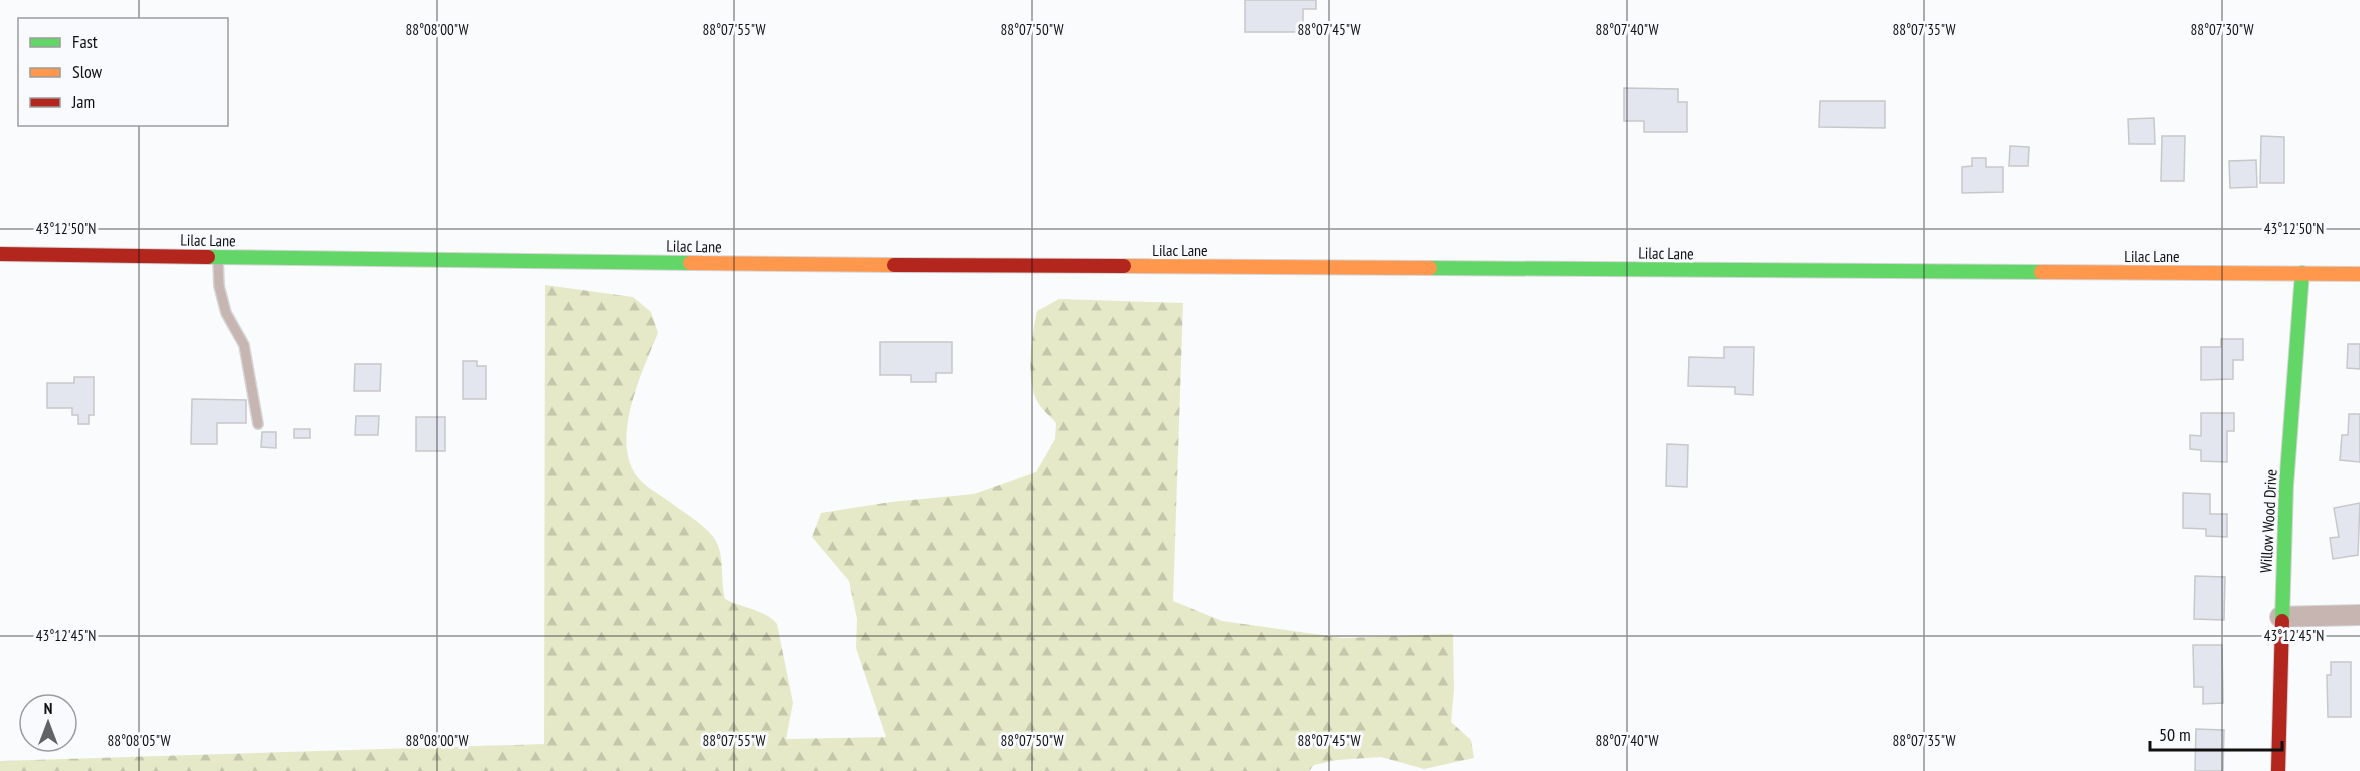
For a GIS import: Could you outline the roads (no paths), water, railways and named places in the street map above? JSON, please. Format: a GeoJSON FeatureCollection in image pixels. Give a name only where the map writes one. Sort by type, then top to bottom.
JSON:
{"type":"FeatureCollection","features":[{"type":"Feature","properties":{"kind":"street","name":"Lilac Lane"},"geometry":{"type":"LineString","coordinates":[[0,254],[771,264],[2360,274]]}},
{"type":"Feature","properties":{"kind":"street","name":"Willow Wood Drive"},"geometry":{"type":"LineString","coordinates":[[2278,771],[2280,617],[2286,486],[2301,273]]}},
{"type":"Feature","properties":{"kind":"street"},"geometry":{"type":"LineString","coordinates":[[2280,617],[2360,615]]}},
{"type":"Feature","properties":{"kind":"lane"},"geometry":{"type":"LineString","coordinates":[[218,257],[219,286],[226,313],[244,345],[258,424]]}}]}
